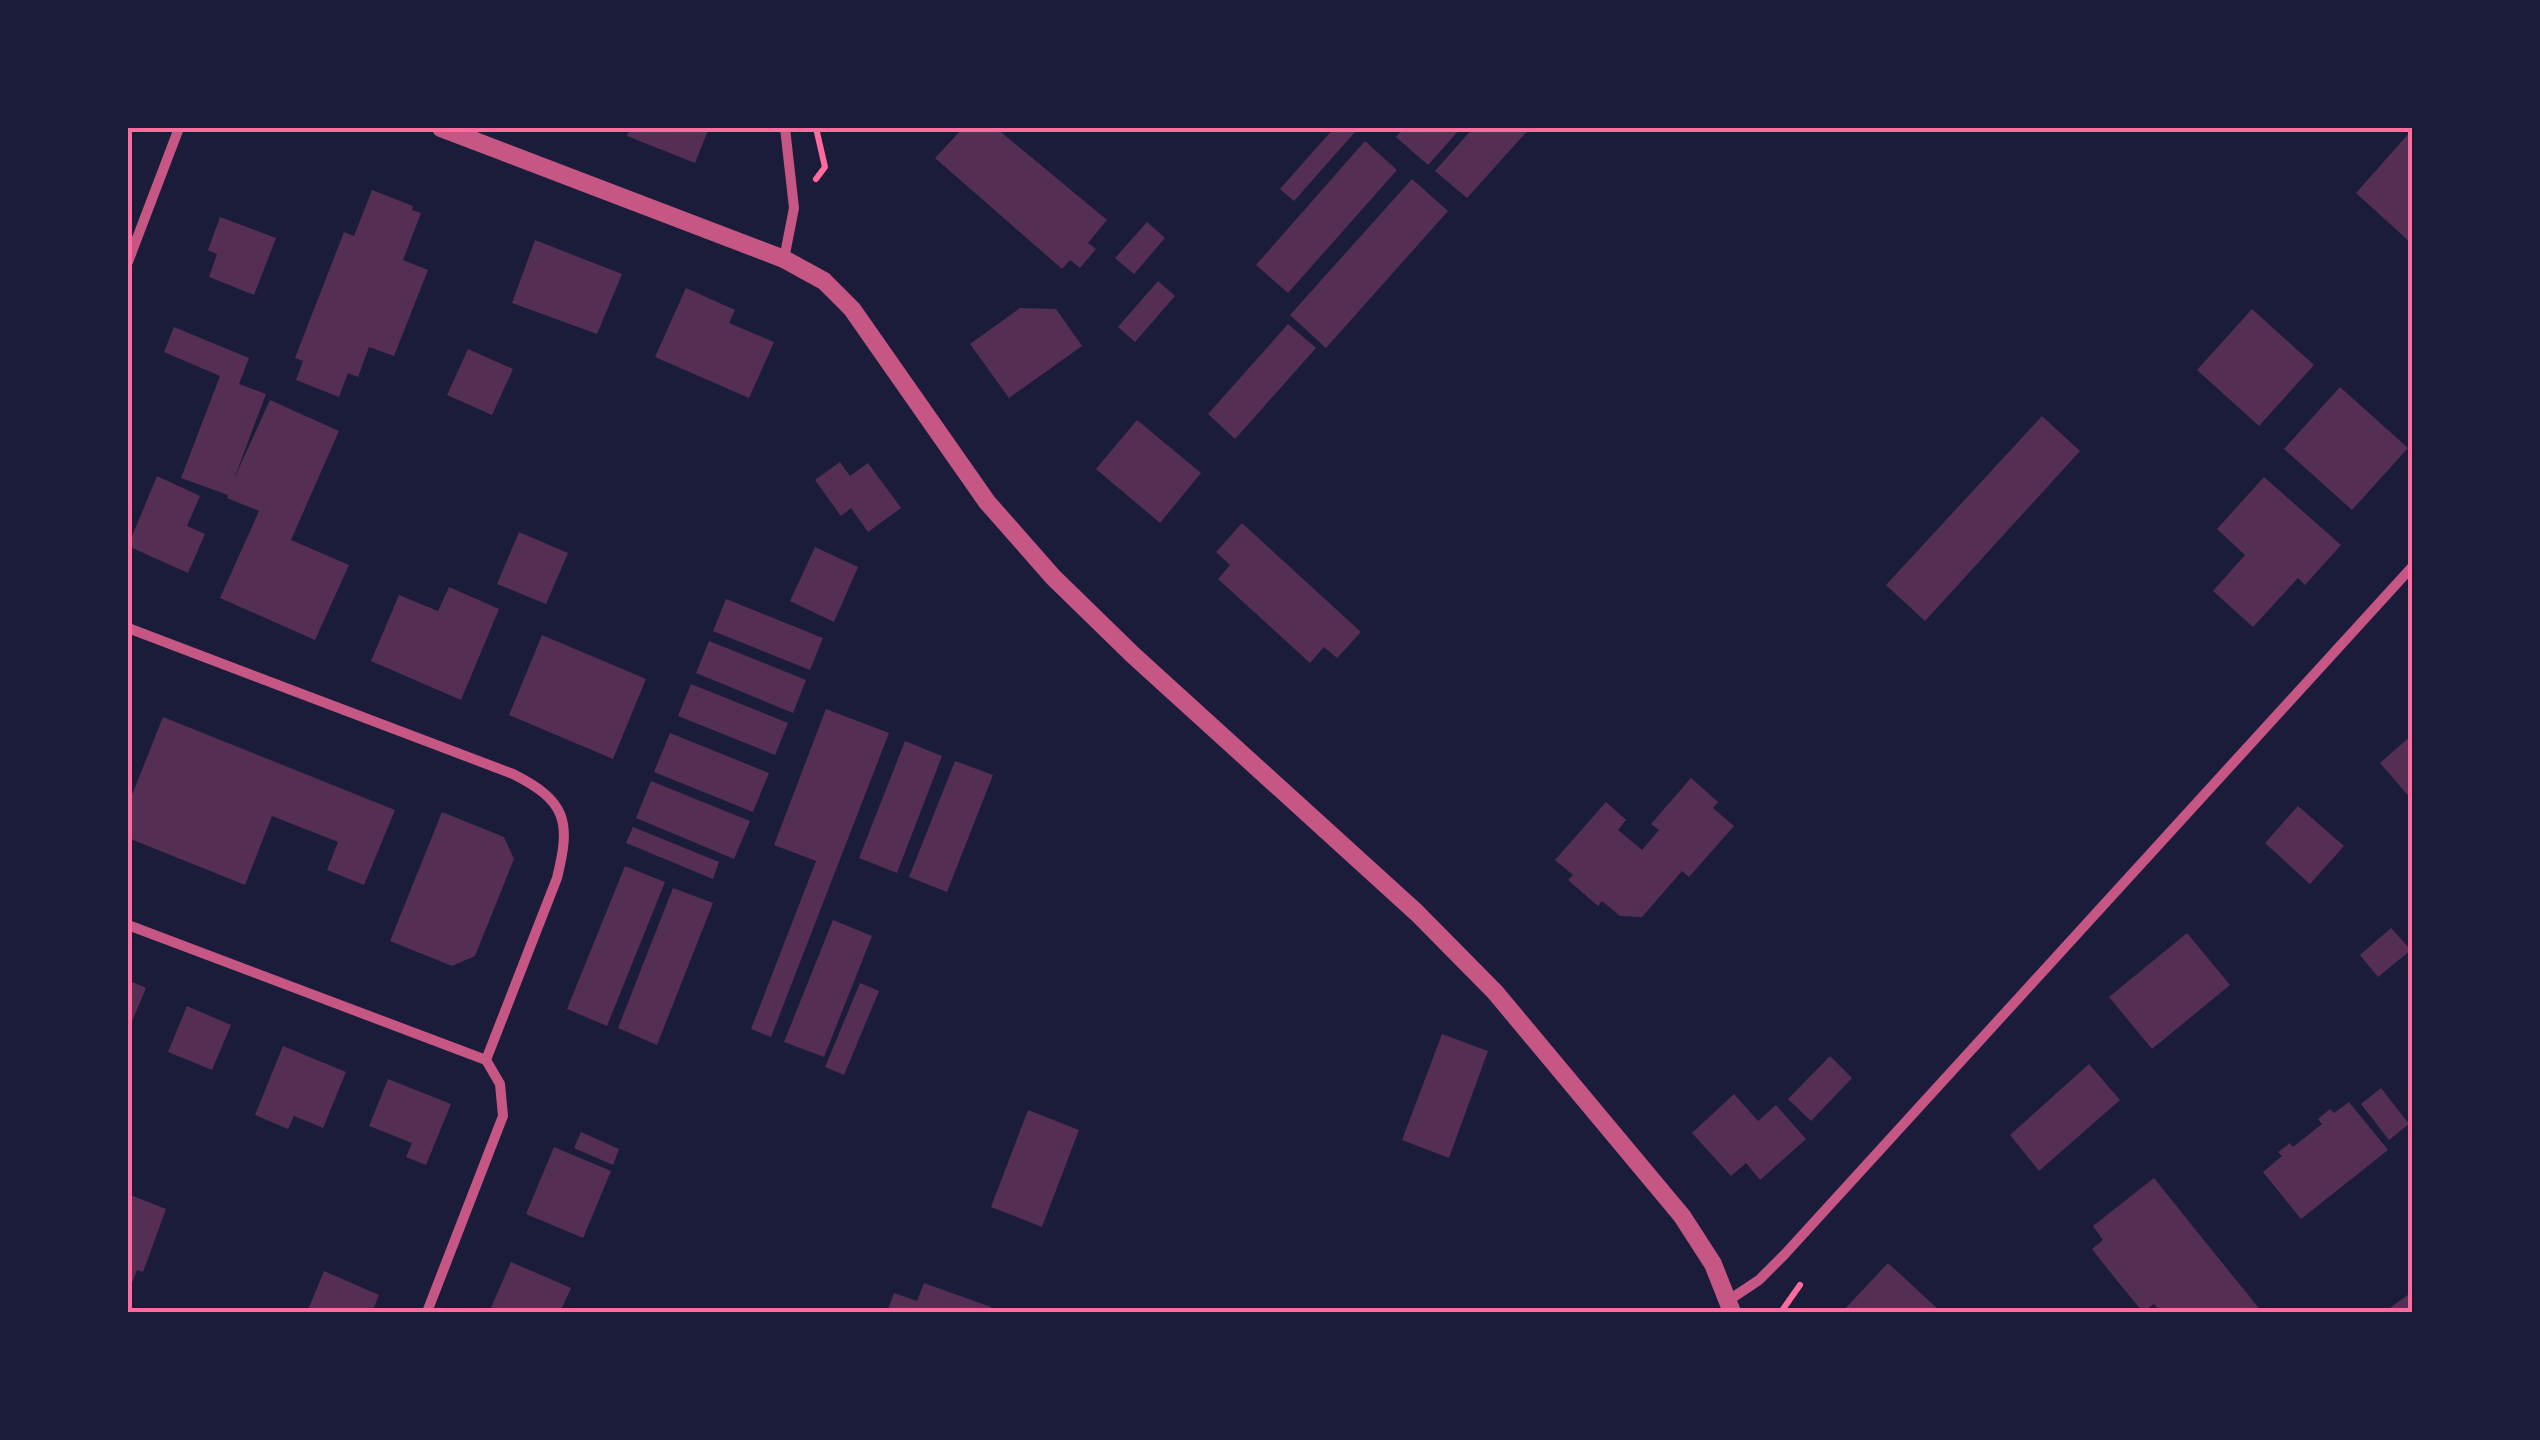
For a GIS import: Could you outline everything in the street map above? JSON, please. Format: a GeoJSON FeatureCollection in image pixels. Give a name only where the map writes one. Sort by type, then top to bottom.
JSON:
{"type":"FeatureCollection","features":[{"type":"Feature","properties":{"kind":"street"},"geometry":{"type":"LineString","coordinates":[[128,262],[179,128]]}},
{"type":"Feature","properties":{"kind":"street"},"geometry":{"type":"LineString","coordinates":[[441,128],[784,259],[824,281],[852,309],[987,502],[1053,577],[1133,655],[1418,913],[1483,979],[1682,1216],[1714,1264],[1730,1306],[1786,1254],[2412,567]]}},
{"type":"Feature","properties":{"kind":"street"},"geometry":{"type":"LineString","coordinates":[[784,259],[794,208],[786,128]]}},
{"type":"Feature","properties":{"kind":"street"},"geometry":{"type":"LineString","coordinates":[[128,628],[513,774],[551,797],[562,814],[566,832],[560,866],[486,1060]]}},
{"type":"Feature","properties":{"kind":"street"},"geometry":{"type":"LineString","coordinates":[[128,925],[486,1060],[500,1084],[503,1116],[426,1312]]}},
{"type":"Feature","properties":{"kind":"path"},"geometry":{"type":"LineString","coordinates":[[1780,1312],[1800,1285]]}},
{"type":"Feature","properties":{"kind":"building"},"geometry":{"type":"Polygon","coordinates":[[[630,128],[709,128],[695,163],[627,136],[630,128]]]}},
{"type":"Feature","properties":{"kind":"building"},"geometry":{"type":"Polygon","coordinates":[[[963,128],[996,128],[1107,220],[1088,243],[1096,249],[1080,268],[1070,260],[1062,269],[935,158],[963,128]]]}},
{"type":"Feature","properties":{"kind":"building"},"geometry":{"type":"Polygon","coordinates":[[[1334,128],[1355,132],[1294,201],[1280,189],[1334,128]]]}},
{"type":"Feature","properties":{"kind":"building"},"geometry":{"type":"Polygon","coordinates":[[[1404,128],[1461,128],[1428,165],[1396,137],[1404,128]]]}},
{"type":"Feature","properties":{"kind":"building"},"geometry":{"type":"Polygon","coordinates":[[[1473,128],[1530,128],[1467,198],[1435,171],[1473,128]]]}},
{"type":"Feature","properties":{"kind":"building"},"geometry":{"type":"Polygon","coordinates":[[[2412,134],[2412,244],[2356,193],[2412,134]]]}},
{"type":"Feature","properties":{"kind":"building"},"geometry":{"type":"Polygon","coordinates":[[[1365,141],[1397,170],[1288,293],[1256,265],[1365,141]]]}},
{"type":"Feature","properties":{"kind":"building"},"geometry":{"type":"Polygon","coordinates":[[[1412,179],[1448,211],[1326,348],[1290,315],[1412,179]]]}},
{"type":"Feature","properties":{"kind":"building"},"geometry":{"type":"Polygon","coordinates":[[[372,190],[421,213],[403,260],[428,270],[394,356],[369,347],[358,377],[348,373],[339,397],[296,380],[303,361],[295,358],[344,232],[354,236],[372,190]]]}},
{"type":"Feature","properties":{"kind":"building"},"geometry":{"type":"Polygon","coordinates":[[[220,217],[276,238],[254,295],[209,277],[217,254],[208,250],[220,217]]]}},
{"type":"Feature","properties":{"kind":"building"},"geometry":{"type":"Polygon","coordinates":[[[1147,222],[1165,238],[1134,274],[1115,258],[1147,222]]]}},
{"type":"Feature","properties":{"kind":"building"},"geometry":{"type":"Polygon","coordinates":[[[535,240],[622,274],[597,334],[512,303],[535,240]]]}},
{"type":"Feature","properties":{"kind":"building"},"geometry":{"type":"Polygon","coordinates":[[[1158,281],[1175,296],[1135,342],[1118,327],[1158,281]]]}},
{"type":"Feature","properties":{"kind":"building"},"geometry":{"type":"Polygon","coordinates":[[[686,288],[735,310],[729,323],[774,342],[749,398],[655,357],[686,288]]]}},
{"type":"Feature","properties":{"kind":"building"},"geometry":{"type":"Polygon","coordinates":[[[1020,308],[1056,309],[1082,346],[1009,398],[970,344],[1020,308]]]}},
{"type":"Feature","properties":{"kind":"building"},"geometry":{"type":"Polygon","coordinates":[[[2252,309],[2314,365],[2259,426],[2197,370],[2252,309]]]}},
{"type":"Feature","properties":{"kind":"building"},"geometry":{"type":"Polygon","coordinates":[[[1288,324],[1316,348],[1235,439],[1208,414],[1288,324]]]}},
{"type":"Feature","properties":{"kind":"building"},"geometry":{"type":"Polygon","coordinates":[[[174,327],[249,358],[239,384],[266,394],[234,479],[270,400],[339,431],[291,540],[349,565],[315,640],[220,598],[259,511],[181,478],[220,376],[164,352],[174,327]]]}},
{"type":"Feature","properties":{"kind":"building"},"geometry":{"type":"Polygon","coordinates":[[[468,349],[513,369],[492,415],[447,395],[468,349]]]}},
{"type":"Feature","properties":{"kind":"building"},"geometry":{"type":"Polygon","coordinates":[[[2340,387],[2408,448],[2352,510],[2284,449],[2340,387]]]}},
{"type":"Feature","properties":{"kind":"building"},"geometry":{"type":"Polygon","coordinates":[[[2042,416],[2080,451],[1925,621],[1886,585],[2042,416]]]}},
{"type":"Feature","properties":{"kind":"building"},"geometry":{"type":"Polygon","coordinates":[[[1137,420],[1201,473],[1160,523],[1096,469],[1137,420]]]}},
{"type":"Feature","properties":{"kind":"building"},"geometry":{"type":"Polygon","coordinates":[[[840,462],[850,476],[868,463],[901,508],[868,532],[851,508],[841,516],[815,480],[840,462]]]}},
{"type":"Feature","properties":{"kind":"building"},"geometry":{"type":"Polygon","coordinates":[[[157,476],[200,496],[187,526],[205,534],[188,573],[128,546],[157,476]]]}},
{"type":"Feature","properties":{"kind":"building"},"geometry":{"type":"Polygon","coordinates":[[[2264,477],[2341,545],[2305,585],[2298,578],[2253,627],[2213,591],[2245,555],[2217,529],[2264,477]]]}},
{"type":"Feature","properties":{"kind":"building"},"geometry":{"type":"Polygon","coordinates":[[[1242,523],[1361,632],[1337,658],[1324,647],[1310,663],[1218,579],[1230,565],[1216,552],[1242,523]]]}},
{"type":"Feature","properties":{"kind":"building"},"geometry":{"type":"Polygon","coordinates":[[[519,532],[568,553],[546,604],[497,584],[519,532]]]}},
{"type":"Feature","properties":{"kind":"building"},"geometry":{"type":"Polygon","coordinates":[[[815,547],[858,567],[834,622],[790,601],[815,547]]]}},
{"type":"Feature","properties":{"kind":"building"},"geometry":{"type":"Polygon","coordinates":[[[449,587],[499,609],[461,700],[371,661],[399,595],[438,611],[449,587]]]}},
{"type":"Feature","properties":{"kind":"building"},"geometry":{"type":"Polygon","coordinates":[[[726,599],[823,638],[810,670],[713,631],[726,599]]]}},
{"type":"Feature","properties":{"kind":"building"},"geometry":{"type":"Polygon","coordinates":[[[542,635],[646,679],[613,759],[509,715],[542,635]]]}},
{"type":"Feature","properties":{"kind":"building"},"geometry":{"type":"Polygon","coordinates":[[[709,641],[806,680],[793,713],[696,673],[709,641]]]}},
{"type":"Feature","properties":{"kind":"building"},"geometry":{"type":"Polygon","coordinates":[[[691,684],[788,723],[775,755],[678,716],[691,684]]]}},
{"type":"Feature","properties":{"kind":"building"},"geometry":{"type":"Polygon","coordinates":[[[826,709],[889,733],[771,1037],[751,1029],[816,861],[774,845],[826,709]]]}},
{"type":"Feature","properties":{"kind":"building"},"geometry":{"type":"Polygon","coordinates":[[[163,717],[395,810],[364,885],[327,870],[338,842],[272,816],[245,885],[128,838],[128,805],[163,717]]]}},
{"type":"Feature","properties":{"kind":"building"},"geometry":{"type":"Polygon","coordinates":[[[670,733],[769,773],[753,812],[654,772],[670,733]]]}},
{"type":"Feature","properties":{"kind":"building"},"geometry":{"type":"Polygon","coordinates":[[[2412,735],[2412,800],[2380,763],[2412,735]]]}},
{"type":"Feature","properties":{"kind":"building"},"geometry":{"type":"Polygon","coordinates":[[[905,741],[942,756],[897,873],[859,858],[905,741]]]}},
{"type":"Feature","properties":{"kind":"building"},"geometry":{"type":"Polygon","coordinates":[[[955,761],[993,775],[947,892],[909,877],[955,761]]]}},
{"type":"Feature","properties":{"kind":"building"},"geometry":{"type":"Polygon","coordinates":[[[1691,778],[1718,802],[1713,808],[1734,826],[1689,877],[1682,871],[1642,917],[1620,916],[1602,901],[1598,906],[1568,880],[1573,875],[1555,860],[1606,802],[1626,820],[1618,830],[1642,850],[1659,830],[1651,824],[1691,778]]]}},
{"type":"Feature","properties":{"kind":"building"},"geometry":{"type":"Polygon","coordinates":[[[651,781],[750,821],[734,859],[636,818],[651,781]]]}},
{"type":"Feature","properties":{"kind":"building"},"geometry":{"type":"Polygon","coordinates":[[[2298,806],[2344,846],[2310,884],[2265,843],[2298,806]]]}},
{"type":"Feature","properties":{"kind":"building"},"geometry":{"type":"Polygon","coordinates":[[[442,812],[504,837],[514,859],[475,956],[452,966],[390,941],[442,812]]]}},
{"type":"Feature","properties":{"kind":"building"},"geometry":{"type":"Polygon","coordinates":[[[633,827],[719,862],[713,879],[626,843],[633,827]]]}},
{"type":"Feature","properties":{"kind":"building"},"geometry":{"type":"Polygon","coordinates":[[[625,866],[665,882],[607,1026],[567,1009],[625,866]]]}},
{"type":"Feature","properties":{"kind":"building"},"geometry":{"type":"Polygon","coordinates":[[[673,888],[713,903],[657,1045],[618,1028],[673,888]]]}},
{"type":"Feature","properties":{"kind":"building"},"geometry":{"type":"Polygon","coordinates":[[[833,920],[872,936],[824,1057],[784,1042],[833,920]]]}},
{"type":"Feature","properties":{"kind":"building"},"geometry":{"type":"Polygon","coordinates":[[[2391,928],[2411,950],[2378,977],[2360,955],[2391,928]]]}},
{"type":"Feature","properties":{"kind":"building"},"geometry":{"type":"Polygon","coordinates":[[[2187,933],[2230,985],[2152,1049],[2109,997],[2187,933]]]}},
{"type":"Feature","properties":{"kind":"building"},"geometry":{"type":"Polygon","coordinates":[[[128,980],[146,988],[128,1031],[128,980]]]}},
{"type":"Feature","properties":{"kind":"building"},"geometry":{"type":"Polygon","coordinates":[[[860,983],[879,991],[844,1075],[825,1067],[860,983]]]}},
{"type":"Feature","properties":{"kind":"building"},"geometry":{"type":"Polygon","coordinates":[[[187,1006],[231,1025],[212,1070],[168,1052],[187,1006]]]}},
{"type":"Feature","properties":{"kind":"building"},"geometry":{"type":"Polygon","coordinates":[[[1442,1034],[1488,1051],[1449,1158],[1402,1140],[1442,1034]]]}},
{"type":"Feature","properties":{"kind":"building"},"geometry":{"type":"Polygon","coordinates":[[[283,1046],[346,1072],[323,1128],[294,1116],[288,1129],[255,1115],[283,1046]]]}},
{"type":"Feature","properties":{"kind":"building"},"geometry":{"type":"Polygon","coordinates":[[[1830,1056],[1852,1078],[1811,1121],[1788,1099],[1830,1056]]]}},
{"type":"Feature","properties":{"kind":"building"},"geometry":{"type":"Polygon","coordinates":[[[2089,1064],[2120,1100],[2039,1171],[2010,1135],[2089,1064]]]}},
{"type":"Feature","properties":{"kind":"building"},"geometry":{"type":"Polygon","coordinates":[[[388,1079],[451,1104],[426,1165],[406,1157],[412,1143],[369,1126],[388,1079]]]}},
{"type":"Feature","properties":{"kind":"building"},"geometry":{"type":"Polygon","coordinates":[[[2381,1088],[2409,1124],[2389,1140],[2361,1104],[2381,1088]]]}},
{"type":"Feature","properties":{"kind":"building"},"geometry":{"type":"Polygon","coordinates":[[[1734,1094],[1758,1121],[1776,1105],[1806,1139],[1760,1180],[1746,1163],[1731,1176],[1692,1133],[1734,1094]]]}},
{"type":"Feature","properties":{"kind":"building"},"geometry":{"type":"Polygon","coordinates":[[[2349,1102],[2388,1150],[2301,1219],[2263,1172],[2282,1156],[2278,1152],[2290,1143],[2293,1147],[2322,1124],[2318,1119],[2330,1109],[2334,1113],[2349,1102]]]}},
{"type":"Feature","properties":{"kind":"building"},"geometry":{"type":"Polygon","coordinates":[[[1028,1110],[1079,1130],[1042,1227],[991,1207],[1028,1110]]]}},
{"type":"Feature","properties":{"kind":"building"},"geometry":{"type":"Polygon","coordinates":[[[581,1132],[619,1149],[613,1165],[574,1148],[581,1132]]]}},
{"type":"Feature","properties":{"kind":"building"},"geometry":{"type":"Polygon","coordinates":[[[554,1147],[611,1171],[583,1238],[526,1214],[554,1147]]]}},
{"type":"Feature","properties":{"kind":"building"},"geometry":{"type":"Polygon","coordinates":[[[2154,1178],[2262,1312],[2161,1312],[2154,1304],[2143,1312],[2118,1282],[2092,1249],[2103,1240],[2093,1226],[2154,1178]]]}},
{"type":"Feature","properties":{"kind":"building"},"geometry":{"type":"Polygon","coordinates":[[[128,1194],[166,1209],[143,1272],[137,1270],[128,1294],[128,1194]]]}},
{"type":"Feature","properties":{"kind":"building"},"geometry":{"type":"Polygon","coordinates":[[[511,1262],[571,1288],[560,1312],[489,1312],[511,1262]]]}},
{"type":"Feature","properties":{"kind":"building"},"geometry":{"type":"Polygon","coordinates":[[[1888,1263],[1939,1310],[1842,1312],[1888,1263]]]}},
{"type":"Feature","properties":{"kind":"building"},"geometry":{"type":"Polygon","coordinates":[[[324,1271],[379,1295],[372,1312],[307,1312],[324,1271]]]}},
{"type":"Feature","properties":{"kind":"building"},"geometry":{"type":"Polygon","coordinates":[[[924,1283],[991,1307],[990,1312],[887,1312],[894,1293],[917,1301],[924,1283]]]}},
{"type":"Feature","properties":{"kind":"building"},"geometry":{"type":"Polygon","coordinates":[[[2412,1292],[2412,1312],[2384,1312],[2412,1292]]]}}]}
